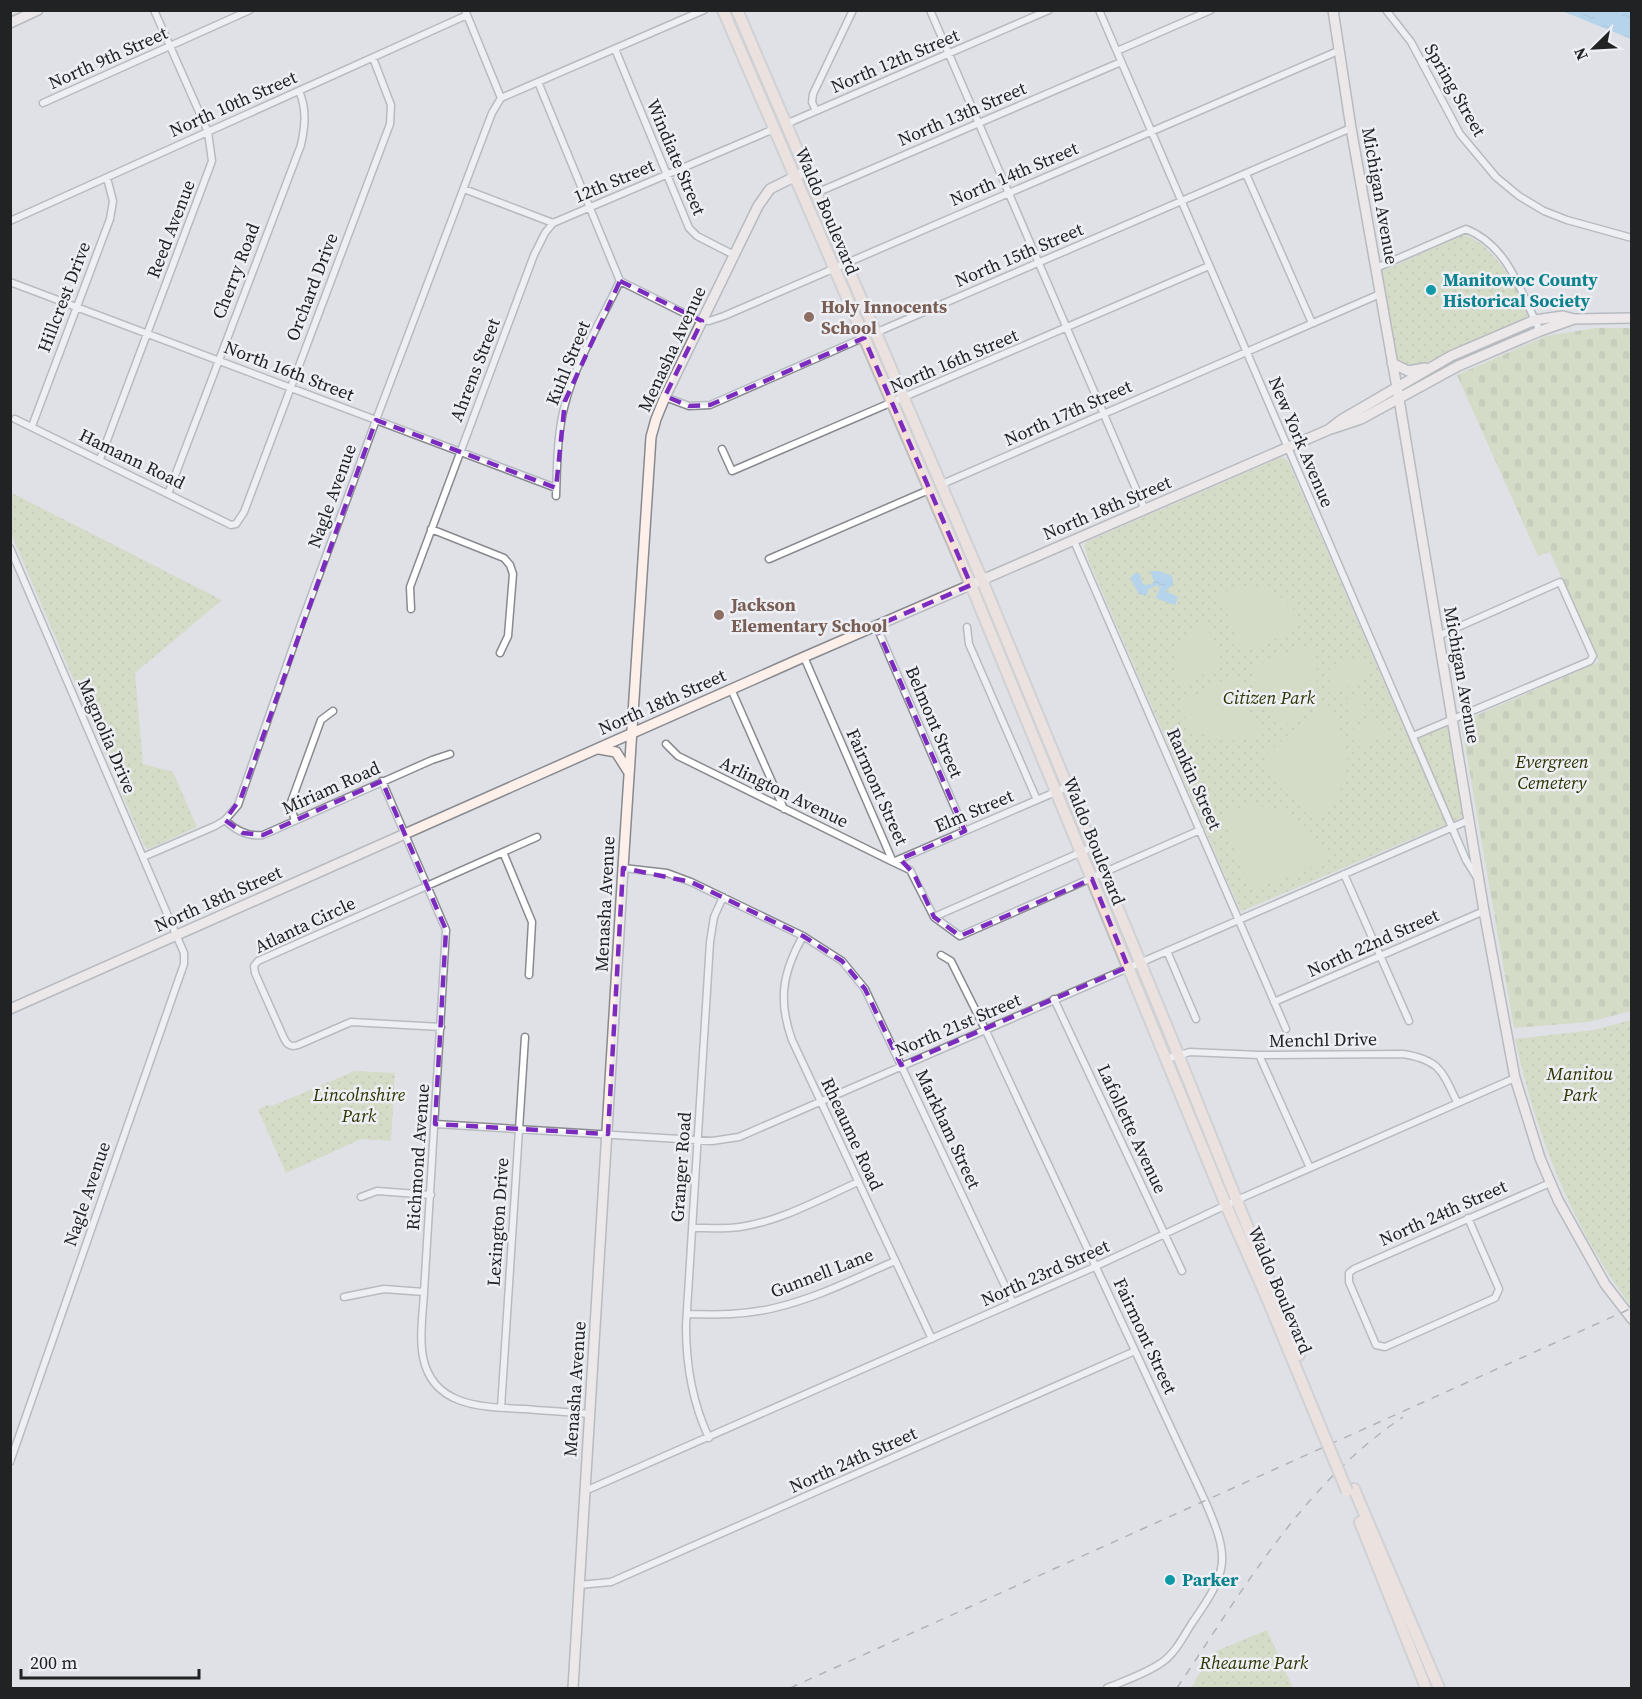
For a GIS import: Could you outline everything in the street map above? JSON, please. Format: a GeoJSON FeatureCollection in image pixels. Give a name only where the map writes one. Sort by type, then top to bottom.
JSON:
{"type":"FeatureCollection","features":[{"type":"Feature","properties":{"kind":"main road","name":"Waldo Boulevard"},"geometry":{"type":"LineString","coordinates":[[723,10],[971,585],[1226,1205],[1323,1424]]}},
{"type":"Feature","properties":{"kind":"main road","name":"Waldo Boulevard"},"geometry":{"type":"LineString","coordinates":[[736,10],[982,580],[1093,847],[1237,1200],[1426,1689]]}},
{"type":"Feature","properties":{"kind":"main road","name":"Waldo Boulevard"},"geometry":{"type":"LineString","coordinates":[[1350,1490],[1439,1689]]}},
{"type":"Feature","properties":{"kind":"street"},"geometry":{"type":"LineString","coordinates":[[10,23],[38,10]]}},
{"type":"Feature","properties":{"kind":"street","name":"Reed Avenue"},"geometry":{"type":"LineString","coordinates":[[100,459],[212,162],[208,132],[154,10]]}},
{"type":"Feature","properties":{"kind":"street","name":"North 9th Street"},"geometry":{"type":"LineString","coordinates":[[43,103],[250,10]]}},
{"type":"Feature","properties":{"kind":"street"},"geometry":{"type":"LineString","coordinates":[[466,13],[501,98],[704,10]]}},
{"type":"Feature","properties":{"kind":"street"},"geometry":{"type":"LineString","coordinates":[[816,111],[812,102],[813,94],[853,10]]}},
{"type":"Feature","properties":{"kind":"street"},"geometry":{"type":"LineString","coordinates":[[930,10],[1146,510]]}},
{"type":"Feature","properties":{"kind":"street","name":"North 12th Street"},"geometry":{"type":"LineString","coordinates":[[786,124],[1049,10]]}},
{"type":"Feature","properties":{"kind":"street","name":"New York Avenue"},"geometry":{"type":"LineString","coordinates":[[1099,10],[1466,860],[1479,883]]}},
{"type":"Feature","properties":{"kind":"street"},"geometry":{"type":"LineString","coordinates":[[1117,51],[1211,10]]}},
{"type":"Feature","properties":{"kind":"street","name":"Michigan Avenue"},"geometry":{"type":"LineString","coordinates":[[1333,10],[1338,51],[1399,399],[1479,883],[1515,1078],[1533,1140],[1550,1183],[1594,1266],[1615,1299],[1632,1319]]}},
{"type":"Feature","properties":{"kind":"street","name":"Spring Street"},"geometry":{"type":"LineString","coordinates":[[1386,10],[1411,42],[1460,134],[1496,177],[1519,196],[1544,210],[1567,220],[1632,238]]}},
{"type":"Feature","properties":{"kind":"street","name":"North 10th Street"},"geometry":{"type":"LineString","coordinates":[[10,221],[372,58],[466,13]]}},
{"type":"Feature","properties":{"kind":"street","name":"Windiate Street"},"geometry":{"type":"LineString","coordinates":[[615,49],[684,218],[692,232],[734,255]]}},
{"type":"Feature","properties":{"kind":"street","name":"North 14th Street"},"geometry":{"type":"LineString","coordinates":[[702,321],[719,319],[1338,51]]}},
{"type":"Feature","properties":{"kind":"street","name":"Orchard Drive"},"geometry":{"type":"LineString","coordinates":[[236,524],[244,512],[390,124],[391,105],[372,58]]}},
{"type":"Feature","properties":{"kind":"street","name":"North 13th Street"},"geometry":{"type":"LineString","coordinates":[[816,194],[1121,62]]}},
{"type":"Feature","properties":{"kind":"street"},"geometry":{"type":"LineString","coordinates":[[538,82],[620,282],[702,321]]}},
{"type":"Feature","properties":{"kind":"street","name":"Cherry Road"},"geometry":{"type":"LineString","coordinates":[[168,494],[300,145],[305,125],[299,91]]}},
{"type":"Feature","properties":{"kind":"street","name":"Nagle Avenue"},"geometry":{"type":"LineString","coordinates":[[225,820],[238,806],[301,624],[376,420],[492,113],[501,98]]}},
{"type":"Feature","properties":{"kind":"street","name":"North 15th Street"},"geometry":{"type":"LineString","coordinates":[[665,396],[689,406],[710,405],[1351,128]]}},
{"type":"Feature","properties":{"kind":"street","name":"12th Street"},"geometry":{"type":"LineString","coordinates":[[553,223],[774,129]]}},
{"type":"Feature","properties":{"kind":"street","name":"Menasha Avenue"},"geometry":{"type":"LineString","coordinates":[[573,1689],[651,437],[665,396],[766,194],[775,186],[806,171]]}},
{"type":"Feature","properties":{"kind":"street"},"geometry":{"type":"LineString","coordinates":[[1246,174],[1312,323]]}},
{"type":"Feature","properties":{"kind":"street","name":"Hillcrest Drive"},"geometry":{"type":"LineString","coordinates":[[32,426],[110,219],[113,201],[107,178]]}},
{"type":"Feature","properties":{"kind":"street"},"geometry":{"type":"LineString","coordinates":[[464,189],[553,223]]}},
{"type":"Feature","properties":{"kind":"street","name":"Ahrens Street"},"geometry":{"type":"LineString","coordinates":[[411,609],[410,587],[534,255],[553,223]]}},
{"type":"Feature","properties":{"kind":"street"},"geometry":{"type":"LineString","coordinates":[[1376,268],[1466,229],[1477,234],[1504,258],[1540,331]]}},
{"type":"Feature","properties":{"kind":"street","name":"North 16th Street"},"geometry":{"type":"LineString","coordinates":[[722,449],[732,471],[1209,266]]}},
{"type":"Feature","properties":{"kind":"street","name":"North 16th Street"},"geometry":{"type":"LineString","coordinates":[[10,282],[460,452],[556,492]]}},
{"type":"Feature","properties":{"kind":"street","name":"Kuhl Street"},"geometry":{"type":"LineString","coordinates":[[556,492],[562,417],[566,401],[578,368],[620,282]]}},
{"type":"Feature","properties":{"kind":"street","name":"North 17th Street"},"geometry":{"type":"LineString","coordinates":[[769,559],[1380,294]]}},
{"type":"Feature","properties":{"kind":"street","name":"North 18th Street"},"geometry":{"type":"LineString","coordinates":[[10,1009],[731,689],[1328,430],[1341,420],[1458,353],[1535,320],[1563,316],[1574,320]]}},
{"type":"Feature","properties":{"kind":"street"},"geometry":{"type":"LineString","coordinates":[[1574,320],[1632,318]]}},
{"type":"Feature","properties":{"kind":"street","name":"North 18th Street"},"geometry":{"type":"LineString","coordinates":[[1328,430],[1361,419],[1452,369],[1540,331],[1574,320]]}},
{"type":"Feature","properties":{"kind":"street"},"geometry":{"type":"LineString","coordinates":[[1392,363],[1408,371],[1434,366]]}},
{"type":"Feature","properties":{"kind":"street","name":"Hamann Road"},"geometry":{"type":"LineString","coordinates":[[15,419],[231,525],[236,524]]}},
{"type":"Feature","properties":{"kind":"street"},"geometry":{"type":"LineString","coordinates":[[431,530],[504,558],[510,565],[513,574],[508,636],[500,653]]}},
{"type":"Feature","properties":{"kind":"street","name":"Rankin Street"},"geometry":{"type":"LineString","coordinates":[[1074,541],[1286,1029]]}},
{"type":"Feature","properties":{"kind":"street","name":"Magnolia Drive"},"geometry":{"type":"LineString","coordinates":[[10,548],[176,936]]}},
{"type":"Feature","properties":{"kind":"street"},"geometry":{"type":"LineString","coordinates":[[1413,736],[1590,660],[1593,656],[1560,582],[1438,636]]}},
{"type":"Feature","properties":{"kind":"street","name":"Belmont Street"},"geometry":{"type":"LineString","coordinates":[[876,626],[965,831]]}},
{"type":"Feature","properties":{"kind":"street"},"geometry":{"type":"LineString","coordinates":[[967,627],[969,644],[1037,800]]}},
{"type":"Feature","properties":{"kind":"street","name":"Fairmont Street"},"geometry":{"type":"LineString","coordinates":[[804,657],[893,862],[914,874],[934,917]]}},
{"type":"Feature","properties":{"kind":"street"},"geometry":{"type":"LineString","coordinates":[[731,689],[784,808]]}},
{"type":"Feature","properties":{"kind":"street"},"geometry":{"type":"LineString","coordinates":[[296,820],[290,805],[321,720],[333,711]]}},
{"type":"Feature","properties":{"kind":"street","name":"Arlington Avenue"},"geometry":{"type":"LineString","coordinates":[[666,744],[678,756],[893,862]]}},
{"type":"Feature","properties":{"kind":"street"},"geometry":{"type":"LineString","coordinates":[[597,749],[616,752],[625,763],[629,773]]}},
{"type":"Feature","properties":{"kind":"street","name":"Miriam Road"},"geometry":{"type":"LineString","coordinates":[[225,820],[243,833],[255,836],[450,754]]}},
{"type":"Feature","properties":{"kind":"street","name":"Richmond Avenue"},"geometry":{"type":"LineString","coordinates":[[382,781],[446,930],[424,1292],[422,1347],[425,1364],[432,1379],[445,1392],[457,1400],[473,1405],[590,1414]]}},
{"type":"Feature","properties":{"kind":"street","name":"Elm Street"},"geometry":{"type":"LineString","coordinates":[[893,862],[1067,787]]}},
{"type":"Feature","properties":{"kind":"street"},"geometry":{"type":"LineString","coordinates":[[143,857],[225,820]]}},
{"type":"Feature","properties":{"kind":"street","name":"North 21st Street"},"geometry":{"type":"LineString","coordinates":[[435,1124],[698,1140],[724,1140],[739,1137],[1469,820]]}},
{"type":"Feature","properties":{"kind":"street"},"geometry":{"type":"LineString","coordinates":[[1093,847],[934,917],[960,936],[1200,830]]}},
{"type":"Feature","properties":{"kind":"street"},"geometry":{"type":"LineString","coordinates":[[428,886],[537,837]]}},
{"type":"Feature","properties":{"kind":"street"},"geometry":{"type":"LineString","coordinates":[[503,852],[532,922],[529,975]]}},
{"type":"Feature","properties":{"kind":"street","name":"Markham Street"},"geometry":{"type":"LineString","coordinates":[[623,868],[666,873],[691,882],[803,936],[842,961],[853,973],[865,988],[1013,1304]]}},
{"type":"Feature","properties":{"kind":"street"},"geometry":{"type":"LineString","coordinates":[[1344,874],[1410,1021]]}},
{"type":"Feature","properties":{"kind":"street","name":"Atlanta Circle"},"geometry":{"type":"LineString","coordinates":[[428,886],[258,961],[254,969],[285,1042],[291,1046],[351,1022],[441,1027]]}},
{"type":"Feature","properties":{"kind":"street","name":"Granger Road"},"geometry":{"type":"LineString","coordinates":[[709,1438],[701,1421],[689,1381],[686,1349],[710,942],[714,917],[723,897]]}},
{"type":"Feature","properties":{"kind":"street","name":"North 22nd Street"},"geometry":{"type":"LineString","coordinates":[[1274,1002],[1484,911]]}},
{"type":"Feature","properties":{"kind":"street","name":"Nagle Avenue"},"geometry":{"type":"LineString","coordinates":[[10,1462],[184,964],[184,953],[176,936]]}},
{"type":"Feature","properties":{"kind":"street","name":"Rheaume Road"},"geometry":{"type":"LineString","coordinates":[[803,936],[785,977],[783,1006],[792,1040],[932,1339]]}},
{"type":"Feature","properties":{"kind":"street"},"geometry":{"type":"LineString","coordinates":[[1167,951],[1196,1019]]}},
{"type":"Feature","properties":{"kind":"street","name":"Fairmont Street"},"geometry":{"type":"LineString","coordinates":[[941,955],[951,961],[985,1029],[1212,1517],[1222,1549],[1221,1573],[1216,1587],[1177,1647],[1160,1664],[1107,1689]]}},
{"type":"Feature","properties":{"kind":"street","name":"Lafollette Avenue"},"geometry":{"type":"LineString","coordinates":[[1054,999],[1182,1271]]}},
{"type":"Feature","properties":{"kind":"street","name":"Lexington Drive"},"geometry":{"type":"LineString","coordinates":[[501,1408],[525,1037]]}},
{"type":"Feature","properties":{"kind":"street","name":"Menchl Drive"},"geometry":{"type":"LineString","coordinates":[[1166,1059],[1190,1052],[1259,1055],[1404,1054],[1423,1057],[1436,1066],[1446,1078],[1457,1102]]}},
{"type":"Feature","properties":{"kind":"street"},"geometry":{"type":"LineString","coordinates":[[1259,1055],[1310,1168]]}},
{"type":"Feature","properties":{"kind":"street","name":"North 23rd Street"},"geometry":{"type":"LineString","coordinates":[[585,1491],[1013,1304],[1237,1200],[1515,1078]]}},
{"type":"Feature","properties":{"kind":"street"},"geometry":{"type":"LineString","coordinates":[[693,1228],[718,1229],[760,1223],[791,1212],[858,1182]]}},
{"type":"Feature","properties":{"kind":"street","name":"North 24th Street"},"geometry":{"type":"LineString","coordinates":[[1468,1218],[1499,1289],[1495,1298],[1385,1347],[1376,1345],[1349,1282],[1348,1273],[1468,1218],[1550,1183]]}},
{"type":"Feature","properties":{"kind":"street"},"geometry":{"type":"LineString","coordinates":[[361,1197],[377,1191],[431,1195]]}},
{"type":"Feature","properties":{"kind":"street","name":"Gunnell Lane"},"geometry":{"type":"LineString","coordinates":[[687,1314],[734,1314],[773,1309],[817,1295],[895,1261]]}},
{"type":"Feature","properties":{"kind":"street"},"geometry":{"type":"LineString","coordinates":[[344,1297],[384,1289],[424,1292]]}},
{"type":"Feature","properties":{"kind":"street","name":"North 24th Street"},"geometry":{"type":"LineString","coordinates":[[579,1586],[610,1582],[1135,1351]]}},
{"type":"Feature","properties":{"kind":"highlighted area"},"geometry":{"type":"Polygon","coordinates":[[[620,281],[702,321],[665,396],[689,406],[710,405],[864,338],[971,585],[876,626],[965,831],[900,859],[914,874],[934,917],[960,936],[1092,879],[1128,967],[901,1065],[865,989],[842,961],[803,936],[691,882],[623,868],[608,1134],[435,1124],[446,930],[382,781],[263,835],[243,833],[225,820],[241,798],[376,420],[556,488],[565,401],[620,281]]]}},
{"type":"Feature","properties":{"kind":"green space"},"geometry":{"type":"Polygon","coordinates":[[[1463,235],[1473,239],[1494,256],[1512,281],[1527,316],[1523,320],[1416,367],[1411,368],[1398,364],[1382,271],[1463,235]]]}},
{"type":"Feature","properties":{"kind":"green space","name":"Evergreen Cemetery"},"geometry":{"type":"Polygon","coordinates":[[[1596,328],[1631,328],[1631,1011],[1589,1022],[1514,1028],[1461,722],[1599,662],[1550,552],[1538,556],[1457,375],[1546,336],[1596,328]]]}},
{"type":"Feature","properties":{"kind":"green space","name":"Citizen Park"},"geometry":{"type":"Polygon","coordinates":[[[1282,457],[1288,461],[1407,735],[1447,718],[1463,815],[1461,818],[1242,911],[1084,546],[1086,542],[1282,457]]]}},
{"type":"Feature","properties":{"kind":"green space"},"geometry":{"type":"Polygon","coordinates":[[[10,492],[222,600],[135,673],[143,764],[173,772],[197,827],[151,848],[147,849],[144,845],[11,533],[10,492]]]}},
{"type":"Feature","properties":{"kind":"green space"},"geometry":{"type":"Polygon","coordinates":[[[1245,586],[1263,589],[1279,596],[1292,608],[1301,624],[1288,633],[1249,650],[1240,647],[1219,593],[1245,586]]]}},
{"type":"Feature","properties":{"kind":"green space"},"geometry":{"type":"Polygon","coordinates":[[[1205,623],[1223,663],[1222,666],[1180,685],[1176,666],[1182,639],[1188,632],[1205,623]]]}},
{"type":"Feature","properties":{"kind":"green space"},"geometry":{"type":"Polygon","coordinates":[[[1310,645],[1317,670],[1314,694],[1302,713],[1279,727],[1269,713],[1271,711],[1252,674],[1256,665],[1295,651],[1295,648],[1310,645]]]}},
{"type":"Feature","properties":{"kind":"green space"},"geometry":{"type":"Polygon","coordinates":[[[1360,656],[1370,677],[1335,693],[1325,671],[1360,656]]]}},
{"type":"Feature","properties":{"kind":"green space"},"geometry":{"type":"Polygon","coordinates":[[[1229,677],[1237,680],[1253,719],[1256,719],[1259,734],[1234,741],[1211,738],[1192,726],[1177,704],[1190,695],[1192,697],[1229,677]]]}},
{"type":"Feature","properties":{"kind":"green space"},"geometry":{"type":"Polygon","coordinates":[[[1363,692],[1367,701],[1347,710],[1343,701],[1363,692]]]}},
{"type":"Feature","properties":{"kind":"green space"},"geometry":{"type":"Polygon","coordinates":[[[1323,703],[1342,733],[1347,763],[1339,792],[1319,820],[1265,762],[1265,756],[1323,703]]]}},
{"type":"Feature","properties":{"kind":"green space"},"geometry":{"type":"Polygon","coordinates":[[[1368,704],[1372,713],[1352,722],[1348,713],[1368,704]]]}},
{"type":"Feature","properties":{"kind":"green space"},"geometry":{"type":"Polygon","coordinates":[[[1379,717],[1387,735],[1358,747],[1350,730],[1379,717]]]}},
{"type":"Feature","properties":{"kind":"green space"},"geometry":{"type":"Polygon","coordinates":[[[1246,806],[1273,809],[1297,819],[1315,837],[1328,861],[1253,888],[1249,886],[1223,813],[1246,806]]]}},
{"type":"Feature","properties":{"kind":"green space","name":"Manitou Park"},"geometry":{"type":"Polygon","coordinates":[[[1631,1020],[1631,1306],[1591,1244],[1559,1179],[1534,1110],[1515,1039],[1594,1030],[1631,1020]]]}},
{"type":"Feature","properties":{"kind":"green space","name":"Lincolnshire Park"},"geometry":{"type":"Polygon","coordinates":[[[355,1071],[395,1073],[391,1141],[361,1139],[286,1173],[258,1110],[355,1071]]]}},
{"type":"Feature","properties":{"kind":"green space","name":"Rheaume Park"},"geometry":{"type":"Polygon","coordinates":[[[1267,1630],[1293,1688],[1191,1688],[1212,1653],[1267,1630]]]}},
{"type":"Feature","properties":{"kind":"water"},"geometry":{"type":"Polygon","coordinates":[[[1562,11],[1631,11],[1631,39],[1562,11]]]}},
{"type":"Feature","properties":{"kind":"water"},"geometry":{"type":"Polygon","coordinates":[[[1150,571],[1171,575],[1173,585],[1165,591],[1178,597],[1175,605],[1156,598],[1160,588],[1157,585],[1149,589],[1146,596],[1139,594],[1131,576],[1136,573],[1140,574],[1142,583],[1147,586],[1147,584],[1151,585],[1154,581],[1150,571]]]}},
{"type":"Feature","properties":{"kind":"railway"},"geometry":{"type":"LineString","coordinates":[[790,1688],[1632,1308]]}},
{"type":"Feature","properties":{"kind":"railway"},"geometry":{"type":"LineString","coordinates":[[1177,1688],[1251,1577],[1305,1506],[1367,1444],[1403,1417]]}},
{"type":"Feature","properties":{"kind":"place","name":"Manitowoc County Historical Society"},"geometry":{"type":"Point","coordinates":[1431,290]}},
{"type":"Feature","properties":{"kind":"place","name":"Holy Innocents School"},"geometry":{"type":"Point","coordinates":[809,317]}},
{"type":"Feature","properties":{"kind":"place","name":"Jackson Elementary School"},"geometry":{"type":"Point","coordinates":[719,615]}},
{"type":"Feature","properties":{"kind":"place","name":"Parker"},"geometry":{"type":"Point","coordinates":[1170,1580]}}]}
